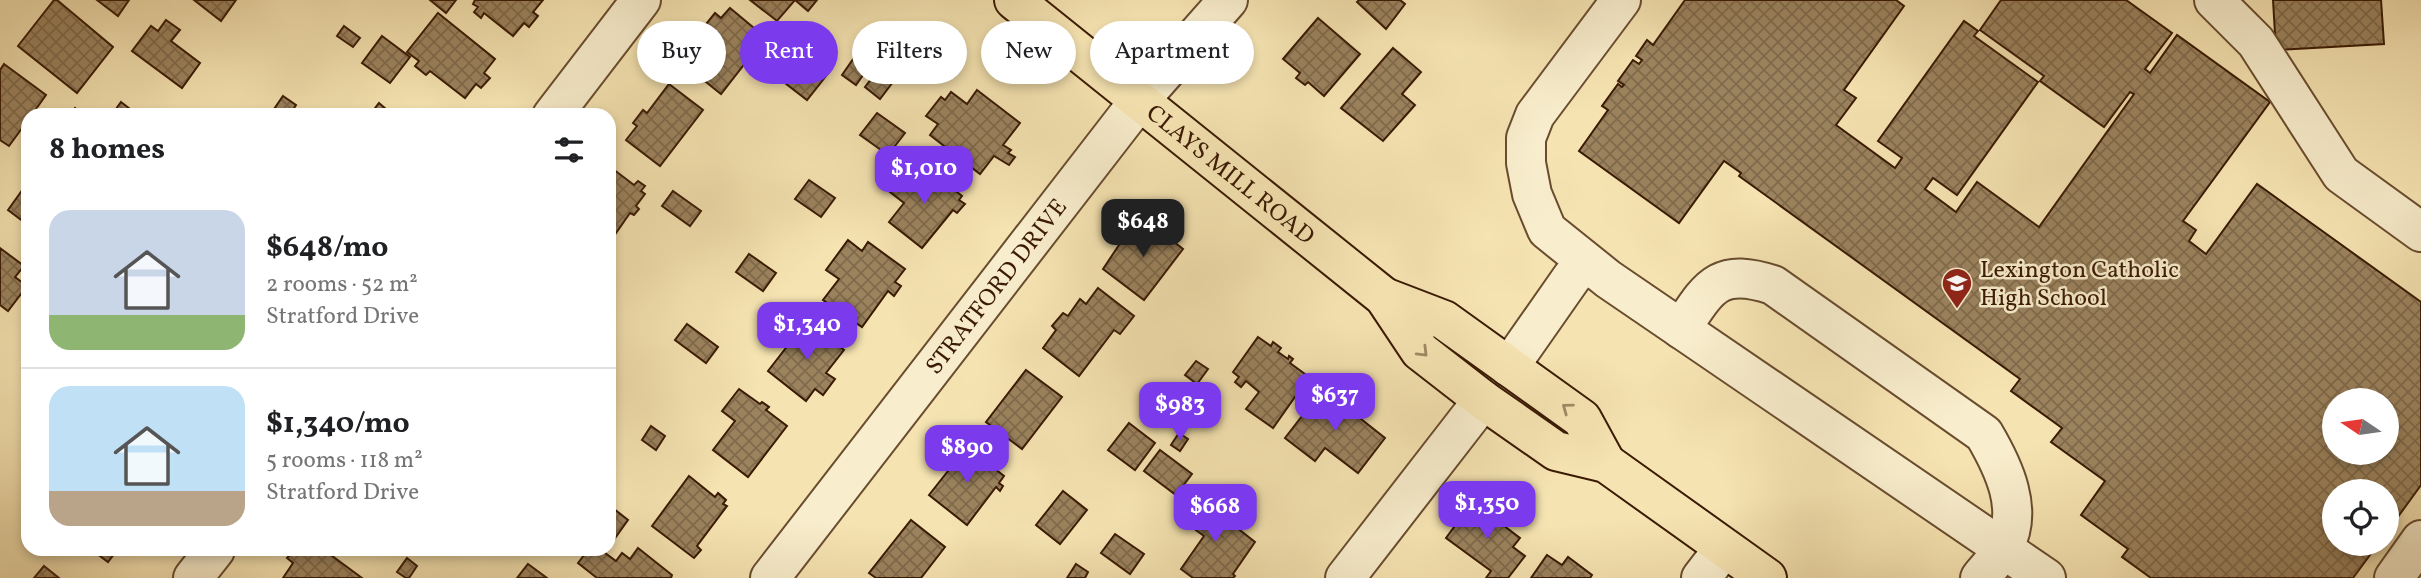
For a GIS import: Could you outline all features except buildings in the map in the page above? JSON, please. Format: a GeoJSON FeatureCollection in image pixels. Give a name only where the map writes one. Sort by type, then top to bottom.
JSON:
{"type":"FeatureCollection","features":[{"type":"Feature","properties":{"kind":"main road","name":"CLAYS MILL ROAD"},"geometry":{"type":"LineString","coordinates":[[1014,0],[1384,297],[1420,351],[1483,400],[1556,451],[1606,463],[1767,578]]}},
{"type":"Feature","properties":{"kind":"main road","name":"CLAYS MILL ROAD"},"geometry":{"type":"LineString","coordinates":[[1384,297],[1444,320],[1582,419],[1606,463]]}},
{"type":"Feature","properties":{"kind":"street"},"geometry":{"type":"LineString","coordinates":[[558,108],[641,0]]}},
{"type":"Feature","properties":{"kind":"street","name":"STRATFORD DRIVE"},"geometry":{"type":"LineString","coordinates":[[770,578],[1139,101],[1227,0]]}},
{"type":"Feature","properties":{"kind":"street"},"geometry":{"type":"LineString","coordinates":[[1621,0],[1535,114],[1526,138],[1532,194],[1547,230],[1585,263],[2046,578]]}},
{"type":"Feature","properties":{"kind":"street"},"geometry":{"type":"LineString","coordinates":[[2214,0],[2256,42],[2341,174],[2421,232]]}},
{"type":"Feature","properties":{"kind":"street"},"geometry":{"type":"LineString","coordinates":[[1509,367],[1572,277],[1585,263]]}},
{"type":"Feature","properties":{"kind":"street"},"geometry":{"type":"LineString","coordinates":[[1681,329],[1708,290],[1726,281],[1749,277],[1773,285],[1984,434],[2000,460],[2010,493],[2013,523],[2003,548],[1980,578]]}},
{"type":"Feature","properties":{"kind":"street"},"geometry":{"type":"LineString","coordinates":[[1345,578],[1483,400]]}},
{"type":"Feature","properties":{"kind":"street"},"geometry":{"type":"LineString","coordinates":[[2394,578],[2421,540]]}},
{"type":"Feature","properties":{"kind":"street"},"geometry":{"type":"LineString","coordinates":[[1701,578],[1724,548]]}},
{"type":"Feature","properties":{"kind":"street"},"geometry":{"type":"LineString","coordinates":[[193,578],[210,556]]}},
{"type":"Feature","properties":{"kind":"place","name":"Lexington Catholic High School"},"geometry":{"type":"Point","coordinates":[1957,310]}}]}
